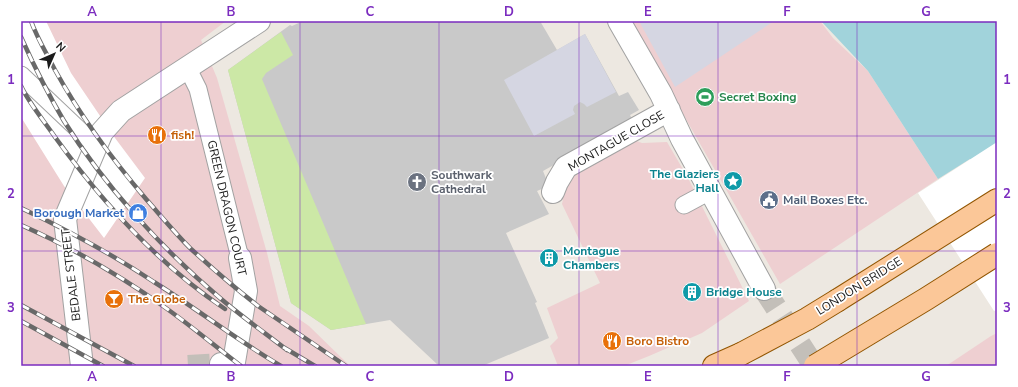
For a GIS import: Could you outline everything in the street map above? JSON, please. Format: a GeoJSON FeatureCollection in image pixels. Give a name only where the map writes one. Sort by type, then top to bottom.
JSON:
{"type":"FeatureCollection","features":[{"type":"Feature","properties":{"kind":"main road","name":"LONDON BRIDGE"},"geometry":{"type":"LineString","coordinates":[[716,366],[807,319],[997,200]]}},
{"type":"Feature","properties":{"kind":"main road"},"geometry":{"type":"LineString","coordinates":[[815,366],[920,303],[997,254]]}},
{"type":"Feature","properties":{"kind":"street","name":"BEDALE STREET"},"geometry":{"type":"LineString","coordinates":[[82,366],[65,219],[102,132],[121,111],[259,21]]}},
{"type":"Feature","properties":{"kind":"street","name":"MONTAGUE CLOSE"},"geometry":{"type":"LineString","coordinates":[[619,21],[661,94],[682,139],[764,289]]}},
{"type":"Feature","properties":{"kind":"street","name":"MONTAGUE CLOSE"},"geometry":{"type":"LineString","coordinates":[[553,192],[566,167],[668,110]]}},
{"type":"Feature","properties":{"kind":"street","name":"GREEN DRAGON COURT"},"geometry":{"type":"LineString","coordinates":[[221,364],[234,362],[246,291],[240,258]]}},
{"type":"Feature","properties":{"kind":"lane","name":"GREEN DRAGON COURT"},"geometry":{"type":"LineString","coordinates":[[188,67],[198,89],[240,258]]}},
{"type":"Feature","properties":{"kind":"lane"},"geometry":{"type":"LineString","coordinates":[[22,76],[96,146]]}},
{"type":"Feature","properties":{"kind":"lane"},"geometry":{"type":"LineString","coordinates":[[684,205],[710,191]]}},
{"type":"Feature","properties":{"kind":"shaded area","name":"Borough Market"},"geometry":{"type":"Polygon","coordinates":[[[21,21],[226,21],[201,40],[217,78],[267,253],[280,306],[309,326],[350,366],[21,366],[21,21]]]}},
{"type":"Feature","properties":{"kind":"shaded area","name":"Southwark Cathedral"},"geometry":{"type":"Polygon","coordinates":[[[303,21],[540,21],[557,50],[585,34],[619,96],[628,92],[639,110],[630,115],[633,121],[543,171],[547,181],[544,188],[537,191],[549,214],[506,233],[537,302],[535,303],[549,338],[482,366],[439,366],[390,320],[331,330],[291,303],[228,70],[290,25],[292,26],[303,21]]]}},
{"type":"Feature","properties":{"kind":"shaded area"},"geometry":{"type":"Polygon","coordinates":[[[630,21],[820,21],[833,38],[868,71],[938,179],[780,284],[630,21]]]}},
{"type":"Feature","properties":{"kind":"shaded area"},"geometry":{"type":"Polygon","coordinates":[[[639,21],[774,21],[675,87],[639,21]]]}},
{"type":"Feature","properties":{"kind":"shaded area"},"geometry":{"type":"Polygon","coordinates":[[[585,34],[616,92],[587,107],[580,102],[574,106],[573,110],[575,114],[534,136],[504,80],[585,34]]]}},
{"type":"Feature","properties":{"kind":"shaded area"},"geometry":{"type":"Polygon","coordinates":[[[628,138],[642,143],[667,142],[688,178],[749,301],[702,333],[624,366],[558,366],[550,346],[558,338],[547,308],[600,283],[562,204],[569,170],[628,138]]]}},
{"type":"Feature","properties":{"kind":"shaded area"},"geometry":{"type":"Polygon","coordinates":[[[997,333],[997,366],[946,366],[991,336],[997,333]]]}},
{"type":"Feature","properties":{"kind":"green space"},"geometry":{"type":"Polygon","coordinates":[[[281,32],[293,55],[266,73],[262,79],[366,324],[331,330],[291,303],[228,70],[281,32]]]}},
{"type":"Feature","properties":{"kind":"water"},"geometry":{"type":"Polygon","coordinates":[[[821,21],[997,21],[997,201],[970,159],[938,179],[868,71],[821,21]]]}},
{"type":"Feature","properties":{"kind":"pier"},"geometry":{"type":"Polygon","coordinates":[[[21,21],[46,21],[71,73],[115,138],[145,178],[104,238],[64,186],[21,117],[21,21]]]}},
{"type":"Feature","properties":{"kind":"pier"},"geometry":{"type":"Polygon","coordinates":[[[997,142],[997,310],[994,311],[918,193],[997,142]]]}},
{"type":"Feature","properties":{"kind":"tunnel"},"geometry":{"type":"LineString","coordinates":[[764,289],[814,366]]}},
{"type":"Feature","properties":{"kind":"tunnel"},"geometry":{"type":"LineString","coordinates":[[188,366],[221,364]]}},
{"type":"Feature","properties":{"kind":"railway"},"geometry":{"type":"LineString","coordinates":[[31,21],[55,70],[86,121],[133,184],[179,237],[232,285],[258,306],[346,366]]}},
{"type":"Feature","properties":{"kind":"railway"},"geometry":{"type":"LineString","coordinates":[[21,37],[41,80],[64,121],[115,192],[177,259],[220,298],[287,350]]}},
{"type":"Feature","properties":{"kind":"railway"},"geometry":{"type":"LineString","coordinates":[[21,86],[32,105],[73,161],[132,230],[177,272],[225,309]]}},
{"type":"Feature","properties":{"kind":"railway"},"geometry":{"type":"LineString","coordinates":[[21,208],[106,252],[170,292],[281,366]]}},
{"type":"Feature","properties":{"kind":"railway"},"geometry":{"type":"LineString","coordinates":[[21,225],[76,252],[129,283],[173,313],[241,366]]}},
{"type":"Feature","properties":{"kind":"railway"},"geometry":{"type":"LineString","coordinates":[[21,305],[134,366]]}},
{"type":"Feature","properties":{"kind":"railway"},"geometry":{"type":"LineString","coordinates":[[21,321],[103,366]]}},
{"type":"Feature","properties":{"kind":"railway"},"geometry":{"type":"LineString","coordinates":[[283,347],[315,366]]}},
{"type":"Feature","properties":{"kind":"place","name":"Secret Boxing"},"geometry":{"type":"Point","coordinates":[705,97]}},
{"type":"Feature","properties":{"kind":"place","name":"fish!"},"geometry":{"type":"Point","coordinates":[157,135]}},
{"type":"Feature","properties":{"kind":"place","name":"The Glaziers Hall"},"geometry":{"type":"Point","coordinates":[733,181]}},
{"type":"Feature","properties":{"kind":"place","name":"Southwark Cathedral"},"geometry":{"type":"Point","coordinates":[417,182]}},
{"type":"Feature","properties":{"kind":"place","name":"Mail Boxes Etc."},"geometry":{"type":"Point","coordinates":[769,200]}},
{"type":"Feature","properties":{"kind":"place","name":"Borough Market"},"geometry":{"type":"Point","coordinates":[138,213]}},
{"type":"Feature","properties":{"kind":"place","name":"Montague Chambers"},"geometry":{"type":"Point","coordinates":[549,258]}},
{"type":"Feature","properties":{"kind":"place","name":"Bridge House"},"geometry":{"type":"Point","coordinates":[692,292]}},
{"type":"Feature","properties":{"kind":"place","name":"The Globe"},"geometry":{"type":"Point","coordinates":[114,299]}},
{"type":"Feature","properties":{"kind":"place","name":"Boro Bistro"},"geometry":{"type":"Point","coordinates":[612,341]}}]}
